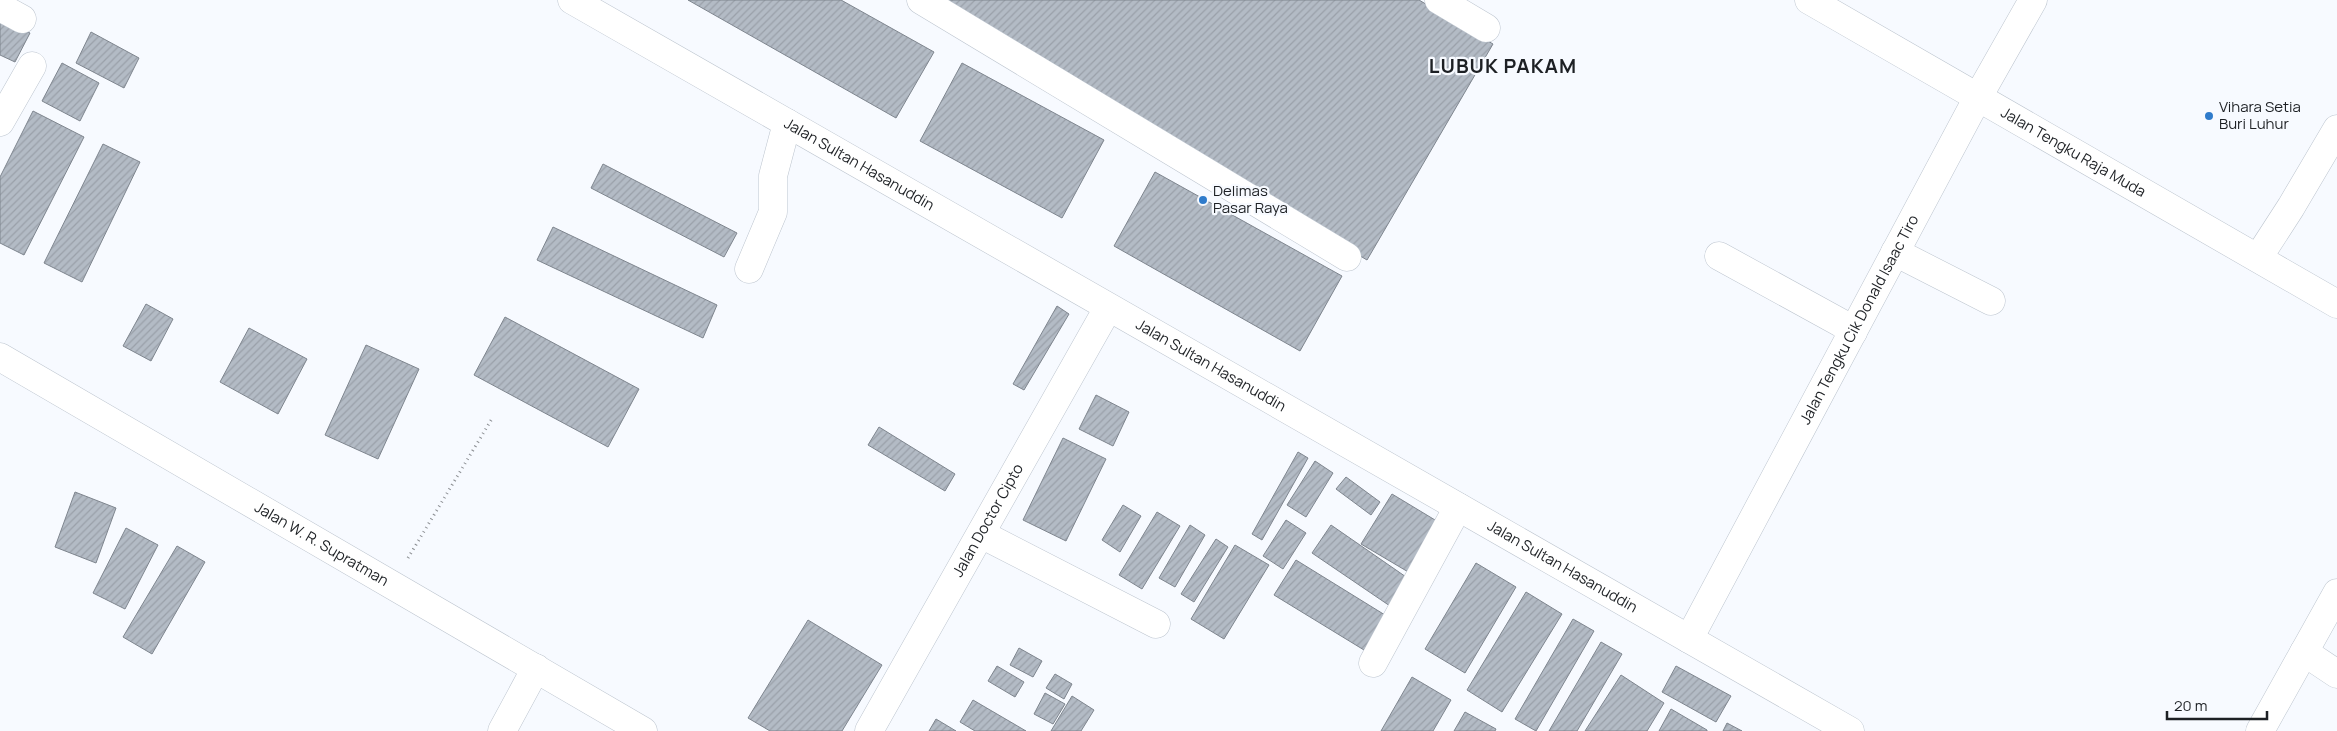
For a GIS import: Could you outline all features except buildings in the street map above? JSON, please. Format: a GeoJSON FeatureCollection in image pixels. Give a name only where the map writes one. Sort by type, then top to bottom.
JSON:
{"type":"FeatureCollection","features":[{"type":"Feature","properties":{"kind":"street","name":"Jalan Sultan Hasanuddin"},"geometry":{"type":"LineString","coordinates":[[572,0],[1850,731]]}},
{"type":"Feature","properties":{"kind":"street"},"geometry":{"type":"LineString","coordinates":[[921,0],[1347,257]]}},
{"type":"Feature","properties":{"kind":"street"},"geometry":{"type":"LineString","coordinates":[[1439,0],[1486,28]]}},
{"type":"Feature","properties":{"kind":"street","name":"Jalan Tengku Raja Muda"},"geometry":{"type":"LineString","coordinates":[[1809,0],[2337,304]]}},
{"type":"Feature","properties":{"kind":"street","name":"Jalan Tengku Cik Donald Isaac Tiro"},"geometry":{"type":"LineString","coordinates":[[1690,639],[1978,97],[2033,0]]}},
{"type":"Feature","properties":{"kind":"street"},"geometry":{"type":"LineString","coordinates":[[0,122],[32,66]]}},
{"type":"Feature","properties":{"kind":"street"},"geometry":{"type":"LineString","coordinates":[[749,269],[773,212],[773,176],[787,124]]}},
{"type":"Feature","properties":{"kind":"street"},"geometry":{"type":"LineString","coordinates":[[2258,258],[2291,207],[2337,128]]}},
{"type":"Feature","properties":{"kind":"street"},"geometry":{"type":"LineString","coordinates":[[1895,252],[1991,301]]}},
{"type":"Feature","properties":{"kind":"street"},"geometry":{"type":"LineString","coordinates":[[1719,256],[1841,323],[1852,332]]}},
{"type":"Feature","properties":{"kind":"street","name":"Jalan Doctor Cipto"},"geometry":{"type":"LineString","coordinates":[[869,731],[1108,308]]}},
{"type":"Feature","properties":{"kind":"street","name":"Jalan W. R. Supratman"},"geometry":{"type":"LineString","coordinates":[[0,357],[643,731]]}},
{"type":"Feature","properties":{"kind":"street"},"geometry":{"type":"LineString","coordinates":[[1373,663],[1458,507]]}},
{"type":"Feature","properties":{"kind":"street"},"geometry":{"type":"LineString","coordinates":[[981,534],[1156,624]]}},
{"type":"Feature","properties":{"kind":"street"},"geometry":{"type":"LineString","coordinates":[[2260,731],[2337,593]]}},
{"type":"Feature","properties":{"kind":"street"},"geometry":{"type":"LineString","coordinates":[[2304,652],[2337,674]]}},
{"type":"Feature","properties":{"kind":"street"},"geometry":{"type":"LineString","coordinates":[[502,731],[536,668]]}},
{"type":"Feature","properties":{"kind":"path"},"geometry":{"type":"LineString","coordinates":[[393,584],[493,417]]}},
{"type":"Feature","properties":{"kind":"place","name":"Vihara Setia Buri Luhur"},"geometry":{"type":"Point","coordinates":[2209,116]}},
{"type":"Feature","properties":{"kind":"place","name":"Delimas Pasar Raya"},"geometry":{"type":"Point","coordinates":[1203,200]}},
{"type":"Feature","properties":{"kind":"district","name":"LUBUK PAKAM"},"geometry":{"type":"Point","coordinates":[1503,66]}}]}
